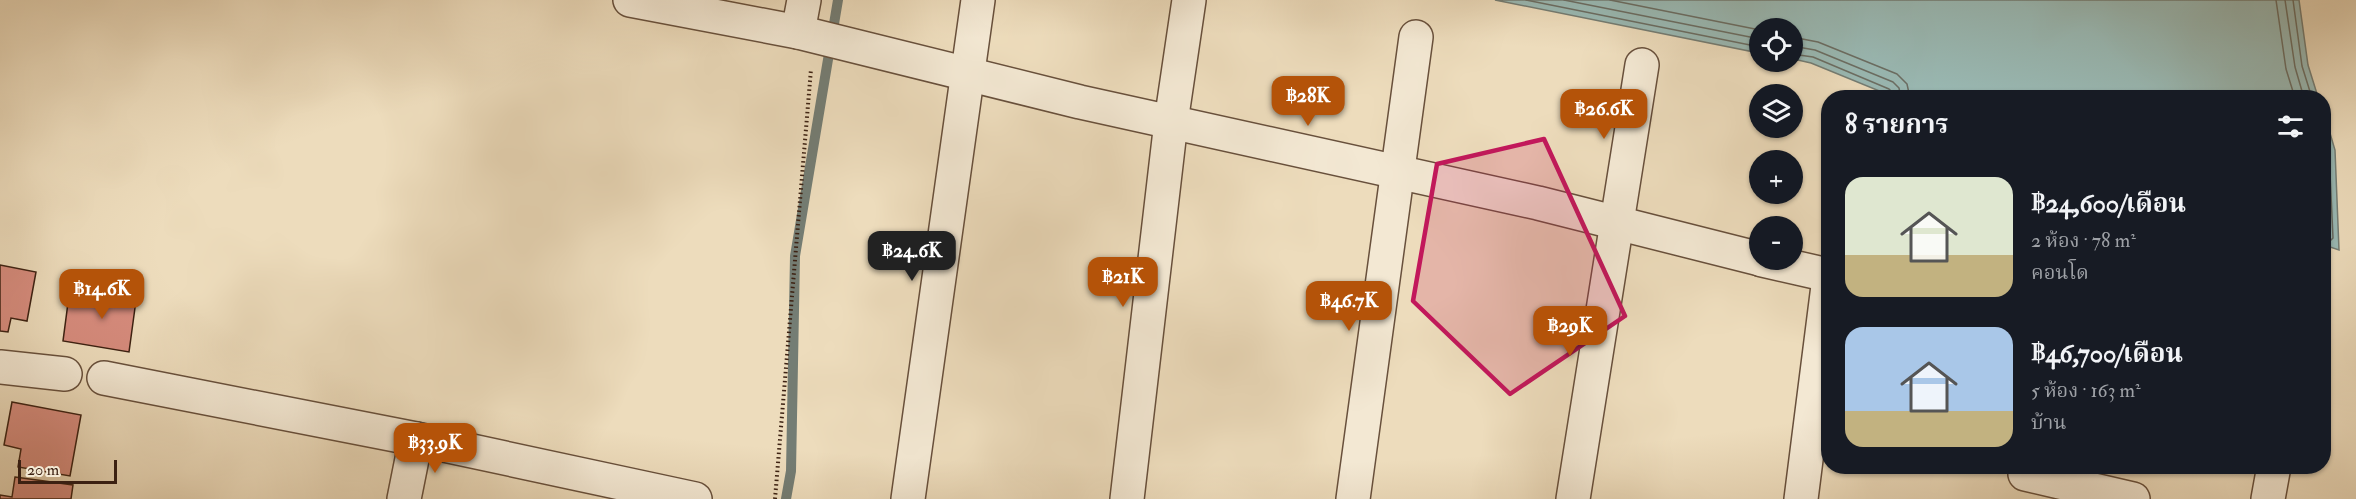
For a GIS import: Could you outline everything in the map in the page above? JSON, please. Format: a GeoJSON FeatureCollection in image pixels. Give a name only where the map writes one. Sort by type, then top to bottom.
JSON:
{"type":"FeatureCollection","features":[{"type":"Feature","properties":{"kind":"street"},"geometry":{"type":"LineString","coordinates":[[630,0],[820,38],[1171,122],[1538,203],[1749,256]]}},
{"type":"Feature","properties":{"kind":"street"},"geometry":{"type":"LineString","coordinates":[[804,0],[820,38]]}},
{"type":"Feature","properties":{"kind":"street"},"geometry":{"type":"LineString","coordinates":[[908,499],[978,0]]}},
{"type":"Feature","properties":{"kind":"street"},"geometry":{"type":"LineString","coordinates":[[1127,499],[1171,122],[1190,0]]}},
{"type":"Feature","properties":{"kind":"street"},"geometry":{"type":"LineString","coordinates":[[1353,499],[1416,37]]}},
{"type":"Feature","properties":{"kind":"street"},"geometry":{"type":"LineString","coordinates":[[1574,499],[1641,65]]}},
{"type":"Feature","properties":{"kind":"street"},"geometry":{"type":"LineString","coordinates":[[1803,269],[1821,273]]}},
{"type":"Feature","properties":{"kind":"street"},"geometry":{"type":"LineString","coordinates":[[1801,499],[1821,341]]}},
{"type":"Feature","properties":{"kind":"street"},"geometry":{"type":"LineString","coordinates":[[0,367],[65,374]]}},
{"type":"Feature","properties":{"kind":"street"},"geometry":{"type":"LineString","coordinates":[[104,378],[416,439],[623,491],[695,499]]}},
{"type":"Feature","properties":{"kind":"street"},"geometry":{"type":"LineString","coordinates":[[404,499],[416,439]]}},
{"type":"Feature","properties":{"kind":"street"},"geometry":{"type":"LineString","coordinates":[[2268,499],[2273,474]]}},
{"type":"Feature","properties":{"kind":"street"},"geometry":{"type":"LineString","coordinates":[[2024,480],[2133,499]]}},
{"type":"Feature","properties":{"kind":"path"},"geometry":{"type":"LineString","coordinates":[[774,499],[820,38]]}},
{"type":"Feature","properties":{"kind":"highlighted area"},"geometry":{"type":"Polygon","coordinates":[[[1544,139],[1625,316],[1510,394],[1413,301],[1437,164],[1544,139]]]}},
{"type":"Feature","properties":{"kind":"water"},"geometry":{"type":"Polygon","coordinates":[[[1495,0],[2299,0],[2308,65],[2316,90],[1877,90],[1803,61],[1803,18],[1749,18],[1749,51],[1495,0]]]}},
{"type":"Feature","properties":{"kind":"water"},"geometry":{"type":"Polygon","coordinates":[[[2331,137],[2335,150],[2339,250],[2331,247],[2331,137]]]}},
{"type":"Feature","properties":{"kind":"building"},"geometry":{"type":"Polygon","coordinates":[[[0,265],[36,272],[27,321],[11,318],[8,332],[0,331],[0,265]]]}},
{"type":"Feature","properties":{"kind":"building"},"geometry":{"type":"Polygon","coordinates":[[[91,286],[137,293],[129,352],[63,341],[68,303],[88,307],[91,286]]]}},
{"type":"Feature","properties":{"kind":"building"},"geometry":{"type":"Polygon","coordinates":[[[12,402],[81,415],[70,476],[18,467],[21,449],[4,445],[12,402]]]}},
{"type":"Feature","properties":{"kind":"building"},"geometry":{"type":"Polygon","coordinates":[[[15,477],[73,485],[71,499],[0,499],[0,495],[12,497],[15,477]]]}},
{"type":"Feature","properties":{"kind":"waterway"},"geometry":{"type":"LineString","coordinates":[[786,499],[791,471],[795,256],[838,0]]}}]}
